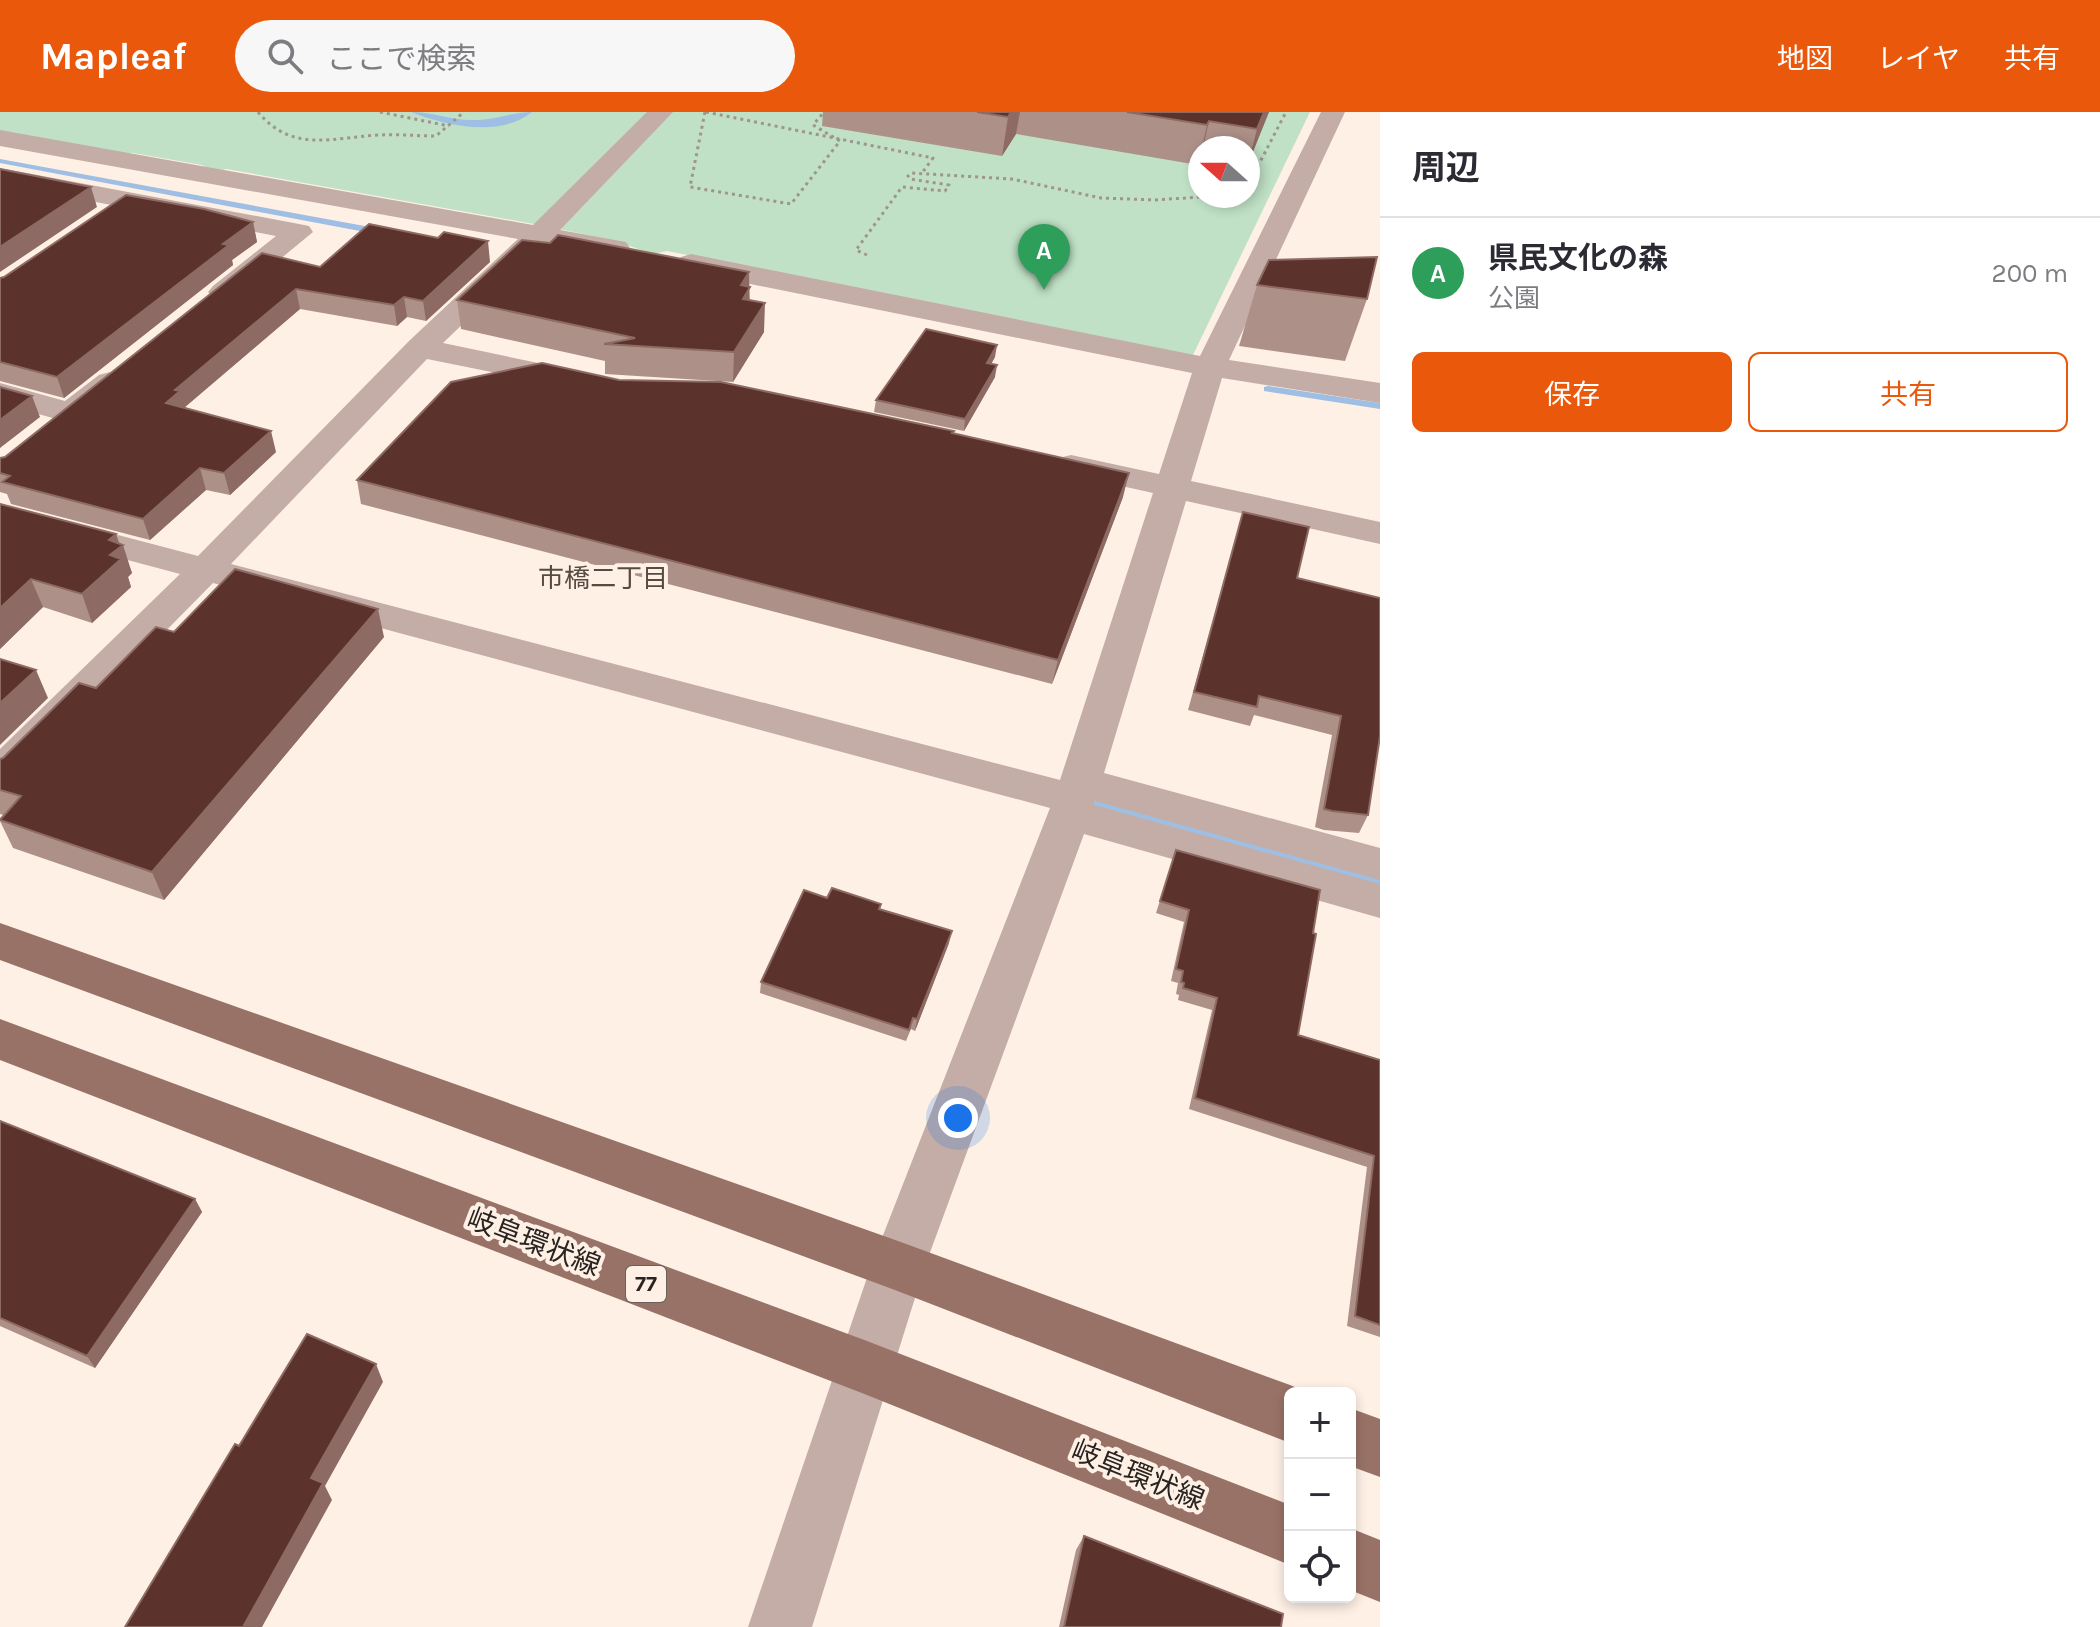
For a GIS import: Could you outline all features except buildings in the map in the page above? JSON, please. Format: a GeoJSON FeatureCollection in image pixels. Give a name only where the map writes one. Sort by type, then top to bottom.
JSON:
{"type":"FeatureCollection","features":[{"type":"Feature","properties":{"kind":"main road"},"geometry":{"type":"LineString","coordinates":[[0,941],[898,1266],[1284,1412]]}},
{"type":"Feature","properties":{"kind":"main road","name":"岐阜環状線"},"geometry":{"type":"LineString","coordinates":[[0,1039],[867,1368],[1284,1533]]}},
{"type":"Feature","properties":{"kind":"main road"},"geometry":{"type":"LineString","coordinates":[[1356,1439],[1380,1448]]}},
{"type":"Feature","properties":{"kind":"main road"},"geometry":{"type":"LineString","coordinates":[[1356,1561],[1380,1571]]}},
{"type":"Feature","properties":{"kind":"street"},"geometry":{"type":"LineString","coordinates":[[0,774],[205,570],[420,348],[541,233],[661,112]]}},
{"type":"Feature","properties":{"kind":"street"},"geometry":{"type":"LineString","coordinates":[[780,1627],[898,1266],[1074,798],[1210,367],[1333,112]]}},
{"type":"Feature","properties":{"kind":"street"},"geometry":{"type":"LineString","coordinates":[[0,138],[541,233],[1210,367],[1380,393]]}},
{"type":"Feature","properties":{"kind":"street"},"geometry":{"type":"LineString","coordinates":[[0,176],[299,232],[203,308]]}},
{"type":"Feature","properties":{"kind":"street"},"geometry":{"type":"LineString","coordinates":[[105,218],[131,200]]}},
{"type":"Feature","properties":{"kind":"street"},"geometry":{"type":"LineString","coordinates":[[420,348],[605,386]]}},
{"type":"Feature","properties":{"kind":"street"},"geometry":{"type":"LineString","coordinates":[[35,441],[130,365]]}},
{"type":"Feature","properties":{"kind":"street"},"geometry":{"type":"LineString","coordinates":[[0,393],[70,413]]}},
{"type":"Feature","properties":{"kind":"street"},"geometry":{"type":"LineString","coordinates":[[1049,461],[1380,533]]}},
{"type":"Feature","properties":{"kind":"street"},"geometry":{"type":"LineString","coordinates":[[0,515],[1074,798],[1380,864]]}},
{"type":"Feature","properties":{"kind":"street"},"geometry":{"type":"LineString","coordinates":[[1074,798],[1380,901]]}},
{"type":"Feature","properties":{"kind":"path"},"geometry":{"type":"LineString","coordinates":[[258,112],[265,125],[295,139],[322,141],[377,135],[436,136],[464,112]]}},
{"type":"Feature","properties":{"kind":"path"},"geometry":{"type":"LineString","coordinates":[[380,112],[449,126]]}},
{"type":"Feature","properties":{"kind":"path"},"geometry":{"type":"LineString","coordinates":[[840,141],[791,204],[690,187],[706,112],[933,158],[922,173]]}},
{"type":"Feature","properties":{"kind":"path"},"geometry":{"type":"LineString","coordinates":[[824,112],[813,125],[840,141]]}},
{"type":"Feature","properties":{"kind":"path"},"geometry":{"type":"LineString","coordinates":[[1260,162],[1286,112]]}},
{"type":"Feature","properties":{"kind":"path"},"geometry":{"type":"LineString","coordinates":[[867,255],[856,250],[902,187],[945,191],[949,185],[908,176],[922,173],[1012,179],[1101,198],[1188,198]]}},
{"type":"Feature","properties":{"kind":"green space"},"geometry":{"type":"Polygon","coordinates":[[[0,112],[1310,112],[1193,355],[667,251],[653,254],[612,240],[534,224],[226,169],[216,172],[202,165],[133,153],[108,155],[0,142],[0,112]]]}},
{"type":"Feature","properties":{"kind":"water"},"geometry":{"type":"Polygon","coordinates":[[[411,112],[475,120],[532,112],[505,125],[473,127],[440,122],[411,112]]]}},
{"type":"Feature","properties":{"kind":"waterway"},"geometry":{"type":"LineString","coordinates":[[0,161],[381,232]]}},
{"type":"Feature","properties":{"kind":"waterway"},"geometry":{"type":"LineString","coordinates":[[1268,389],[1380,406]]}},
{"type":"Feature","properties":{"kind":"waterway"},"geometry":{"type":"LineString","coordinates":[[1097,805],[1380,883]]}},
{"type":"Feature","properties":{"kind":"place","name":"県民文化の森"},"geometry":{"type":"Point","coordinates":[1044,290]}},
{"type":"Feature","properties":{"kind":"district","name":"市橋二丁目"},"geometry":{"type":"Point","coordinates":[603,578]}}]}
